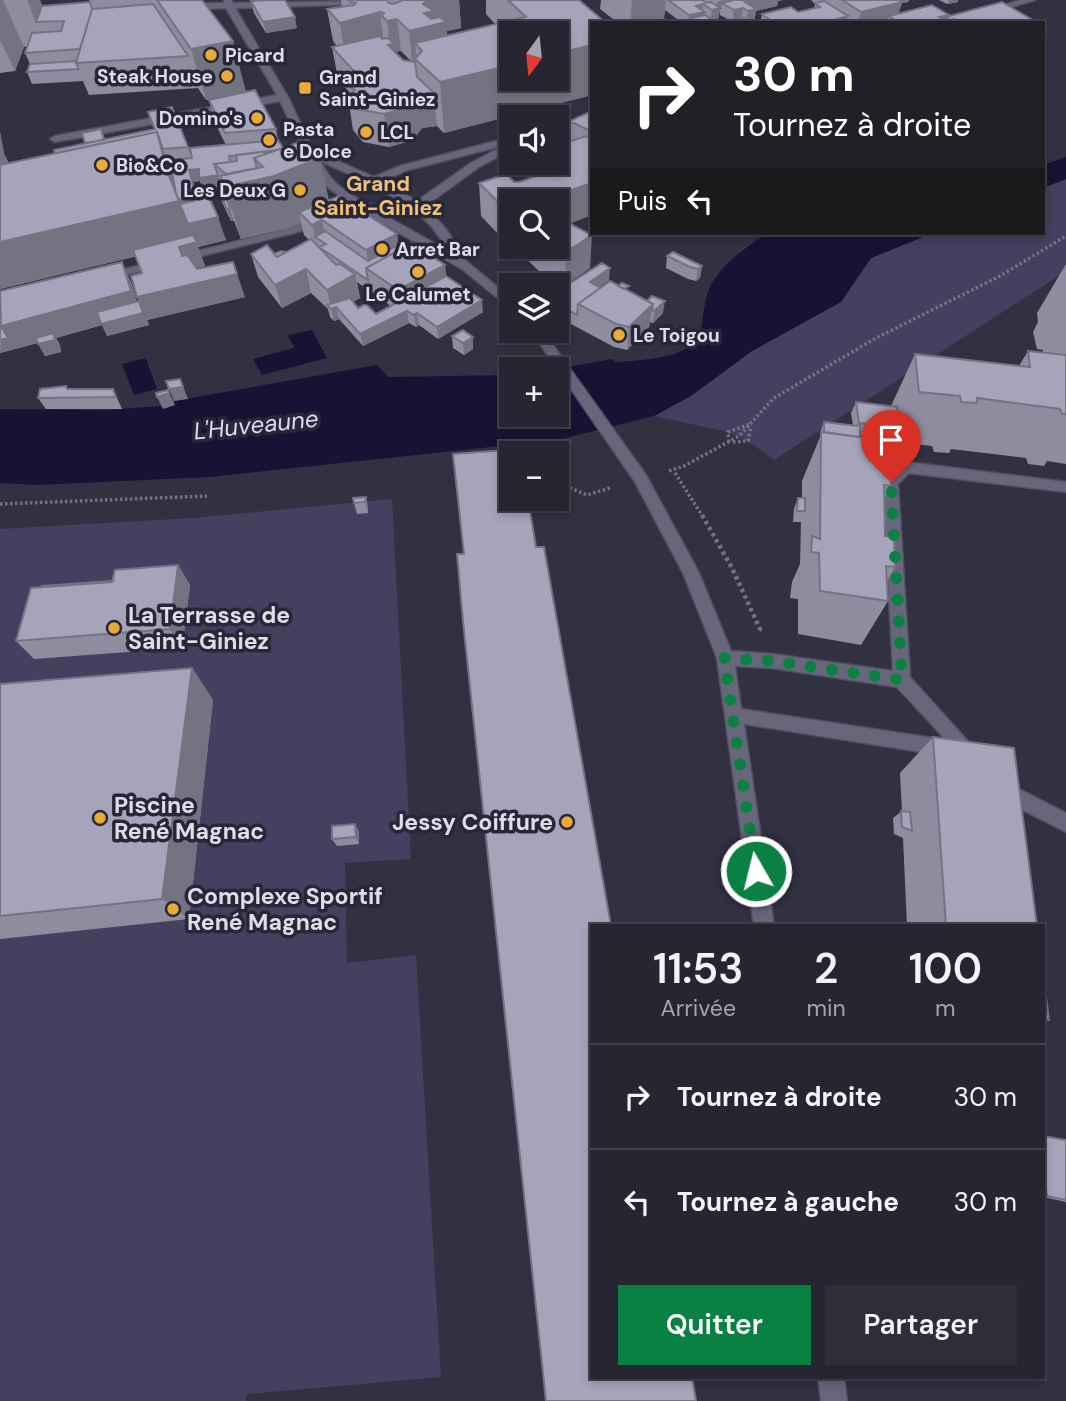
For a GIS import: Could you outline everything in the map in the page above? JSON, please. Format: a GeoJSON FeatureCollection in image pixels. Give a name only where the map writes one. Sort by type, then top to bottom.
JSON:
{"type":"FeatureCollection","features":[{"type":"Feature","properties":{"kind":"street"},"geometry":{"type":"LineString","coordinates":[[953,21],[1013,2],[1031,0]]}},
{"type":"Feature","properties":{"kind":"street"},"geometry":{"type":"LineString","coordinates":[[170,8],[228,2],[375,1]]}},
{"type":"Feature","properties":{"kind":"street"},"geometry":{"type":"LineString","coordinates":[[228,2],[283,97],[309,152],[329,183],[362,207],[466,266],[499,295]]}},
{"type":"Feature","properties":{"kind":"street"},"geometry":{"type":"LineString","coordinates":[[55,139],[283,97]]}},
{"type":"Feature","properties":{"kind":"street"},"geometry":{"type":"LineString","coordinates":[[569,125],[590,120]]}},
{"type":"Feature","properties":{"kind":"street"},"geometry":{"type":"LineString","coordinates":[[362,207],[361,187],[370,181],[404,168],[499,143]]}},
{"type":"Feature","properties":{"kind":"street"},"geometry":{"type":"LineString","coordinates":[[309,152],[418,207],[439,229],[466,266]]}},
{"type":"Feature","properties":{"kind":"street"},"geometry":{"type":"LineString","coordinates":[[93,281],[278,234],[362,207],[408,213],[475,165],[499,152]]}},
{"type":"Feature","properties":{"kind":"street"},"geometry":{"type":"LineString","coordinates":[[546,343],[641,479],[691,573],[724,658],[764,924]]}},
{"type":"Feature","properties":{"kind":"street"},"geometry":{"type":"LineString","coordinates":[[902,680],[891,482],[906,467],[1066,487]]}},
{"type":"Feature","properties":{"kind":"street"},"geometry":{"type":"LineString","coordinates":[[724,658],[772,661],[902,680],[967,751],[1012,795],[1066,823]]}},
{"type":"Feature","properties":{"kind":"street"},"geometry":{"type":"LineString","coordinates":[[733,715],[967,751]]}},
{"type":"Feature","properties":{"kind":"street"},"geometry":{"type":"LineString","coordinates":[[831,1379],[834,1401]]}},
{"type":"Feature","properties":{"kind":"path"},"geometry":{"type":"LineString","coordinates":[[684,466],[729,443],[752,424],[774,398],[876,338],[1000,276],[1066,236]]}},
{"type":"Feature","properties":{"kind":"path"},"geometry":{"type":"LineString","coordinates":[[729,443],[748,441],[752,424]]}},
{"type":"Feature","properties":{"kind":"path"},"geometry":{"type":"LineString","coordinates":[[729,443],[728,432],[752,424]]}},
{"type":"Feature","properties":{"kind":"path"},"geometry":{"type":"LineString","coordinates":[[569,487],[587,495]]}},
{"type":"Feature","properties":{"kind":"path"},"geometry":{"type":"LineString","coordinates":[[0,504],[207,496]]}},
{"type":"Feature","properties":{"kind":"shaded area"},"geometry":{"type":"Polygon","coordinates":[[[1066,179],[1066,271],[774,460],[748,441],[728,432],[654,416],[691,396],[752,351],[841,302],[871,258],[928,235],[1045,235],[1045,187],[1066,179]]]}},
{"type":"Feature","properties":{"kind":"shaded area","name":"Complexe Sportif René Magnac"},"geometry":{"type":"Polygon","coordinates":[[[392,499],[411,859],[345,863],[347,963],[416,955],[441,1377],[247,1394],[246,1401],[0,1401],[0,529],[193,518],[392,499]]]}},
{"type":"Feature","properties":{"kind":"water"},"geometry":{"type":"Polygon","coordinates":[[[1066,157],[1066,179],[1045,187],[1045,164],[1066,157]]]}},
{"type":"Feature","properties":{"kind":"water","name":"L'Huveaune"},"geometry":{"type":"Polygon","coordinates":[[[765,235],[928,235],[871,258],[841,302],[752,351],[691,396],[654,416],[558,440],[499,441],[499,446],[210,477],[37,485],[0,483],[0,409],[108,410],[174,405],[174,401],[377,365],[388,377],[499,375],[499,427],[569,427],[569,367],[612,359],[616,362],[651,359],[678,353],[688,347],[697,339],[707,294],[724,267],[765,235]]]}},
{"type":"Feature","properties":{"kind":"water"},"geometry":{"type":"Polygon","coordinates":[[[312,330],[327,358],[262,375],[253,359],[294,348],[288,335],[312,330]]]}},
{"type":"Feature","properties":{"kind":"water"},"geometry":{"type":"Polygon","coordinates":[[[146,358],[157,389],[134,395],[122,364],[146,358]]]}},
{"type":"Feature","properties":{"kind":"building"},"geometry":{"type":"Polygon","coordinates":[[[157,0],[202,0],[233,41],[191,49],[157,0]]]}},
{"type":"Feature","properties":{"kind":"building"},"geometry":{"type":"Polygon","coordinates":[[[285,0],[295,17],[263,22],[251,1],[285,0]]]}},
{"type":"Feature","properties":{"kind":"building"},"geometry":{"type":"Polygon","coordinates":[[[348,0],[387,0],[394,4],[403,0],[438,0],[425,2],[423,4],[434,11],[424,13],[431,19],[440,17],[446,22],[409,31],[397,19],[387,21],[382,16],[384,13],[380,12],[340,23],[327,9],[356,3],[348,0]]]}},
{"type":"Feature","properties":{"kind":"building"},"geometry":{"type":"Polygon","coordinates":[[[508,0],[579,0],[604,21],[590,21],[590,46],[569,51],[569,21],[509,21],[526,17],[508,0]]]}},
{"type":"Feature","properties":{"kind":"building"},"geometry":{"type":"Polygon","coordinates":[[[668,0],[702,0],[720,8],[712,10],[703,4],[696,6],[705,12],[689,15],[668,0]]]}},
{"type":"Feature","properties":{"kind":"building"},"geometry":{"type":"Polygon","coordinates":[[[754,0],[745,2],[756,9],[734,10],[722,3],[754,0]]]}},
{"type":"Feature","properties":{"kind":"building"},"geometry":{"type":"Polygon","coordinates":[[[842,0],[899,0],[902,2],[861,12],[842,0]]]}},
{"type":"Feature","properties":{"kind":"building"},"geometry":{"type":"Polygon","coordinates":[[[824,1],[848,16],[830,21],[771,21],[762,14],[791,7],[798,12],[820,7],[815,3],[824,1]]]}},
{"type":"Feature","properties":{"kind":"building"},"geometry":{"type":"Polygon","coordinates":[[[90,2],[92,9],[80,49],[25,53],[32,33],[61,31],[64,21],[36,22],[42,6],[90,2]]]}},
{"type":"Feature","properties":{"kind":"building"},"geometry":{"type":"Polygon","coordinates":[[[1002,2],[1035,21],[947,20],[949,16],[1002,2]]]}},
{"type":"Feature","properties":{"kind":"building"},"geometry":{"type":"Polygon","coordinates":[[[153,4],[188,56],[76,63],[92,9],[153,4]]]}},
{"type":"Feature","properties":{"kind":"building"},"geometry":{"type":"Polygon","coordinates":[[[932,5],[949,15],[939,17],[945,21],[896,21],[889,16],[932,5]]]}},
{"type":"Feature","properties":{"kind":"building"},"geometry":{"type":"Polygon","coordinates":[[[705,15],[713,21],[695,21],[692,18],[705,15]]]}},
{"type":"Feature","properties":{"kind":"building"},"geometry":{"type":"Polygon","coordinates":[[[499,23],[499,68],[440,82],[415,59],[422,51],[415,43],[499,23]]]}},
{"type":"Feature","properties":{"kind":"building"},"geometry":{"type":"Polygon","coordinates":[[[380,36],[382,39],[388,38],[394,44],[388,45],[403,60],[415,62],[417,77],[434,93],[418,95],[409,107],[384,114],[357,109],[348,97],[355,90],[346,85],[361,79],[332,47],[380,36]]]}},
{"type":"Feature","properties":{"kind":"building"},"geometry":{"type":"Polygon","coordinates":[[[76,61],[79,69],[27,72],[30,64],[76,61]]]}},
{"type":"Feature","properties":{"kind":"building"},"geometry":{"type":"Polygon","coordinates":[[[255,90],[276,129],[225,133],[209,100],[255,90]]]}},
{"type":"Feature","properties":{"kind":"building"},"geometry":{"type":"Polygon","coordinates":[[[172,107],[188,147],[163,149],[157,132],[55,153],[54,150],[155,129],[148,112],[172,107]]]}},
{"type":"Feature","properties":{"kind":"building"},"geometry":{"type":"Polygon","coordinates":[[[590,112],[590,131],[570,121],[590,112]]]}},
{"type":"Feature","properties":{"kind":"building"},"geometry":{"type":"Polygon","coordinates":[[[101,129],[104,140],[85,143],[82,133],[101,129]]]}},
{"type":"Feature","properties":{"kind":"building"},"geometry":{"type":"Polygon","coordinates":[[[157,132],[167,171],[179,201],[0,242],[0,165],[157,132]]]}},
{"type":"Feature","properties":{"kind":"building"},"geometry":{"type":"Polygon","coordinates":[[[586,136],[590,139],[590,184],[569,191],[499,189],[499,203],[479,183],[504,175],[508,175],[514,182],[539,175],[569,175],[569,142],[586,136]]]}},
{"type":"Feature","properties":{"kind":"building"},"geometry":{"type":"Polygon","coordinates":[[[278,140],[283,148],[229,156],[230,162],[214,164],[218,175],[199,178],[199,169],[189,170],[196,196],[179,200],[170,160],[192,158],[190,148],[278,140]]]}},
{"type":"Feature","properties":{"kind":"building"},"geometry":{"type":"Polygon","coordinates":[[[299,142],[320,158],[274,176],[225,187],[220,176],[263,167],[254,158],[299,142]]]}},
{"type":"Feature","properties":{"kind":"building"},"geometry":{"type":"Polygon","coordinates":[[[277,150],[254,158],[257,168],[226,174],[214,164],[237,161],[236,155],[277,150]]]}},
{"type":"Feature","properties":{"kind":"building"},"geometry":{"type":"Polygon","coordinates":[[[224,189],[230,209],[227,209],[218,190],[224,189]]]}},
{"type":"Feature","properties":{"kind":"building"},"geometry":{"type":"Polygon","coordinates":[[[339,196],[397,234],[366,250],[322,220],[312,225],[299,212],[339,196]]]}},
{"type":"Feature","properties":{"kind":"building"},"geometry":{"type":"Polygon","coordinates":[[[209,197],[218,217],[188,224],[180,204],[209,197]]]}},
{"type":"Feature","properties":{"kind":"building"},"geometry":{"type":"Polygon","coordinates":[[[569,222],[592,235],[569,250],[569,222]]]}},
{"type":"Feature","properties":{"kind":"building"},"geometry":{"type":"Polygon","coordinates":[[[325,231],[368,261],[398,245],[403,248],[366,268],[368,280],[319,247],[326,244],[315,237],[325,231]]]}},
{"type":"Feature","properties":{"kind":"building"},"geometry":{"type":"Polygon","coordinates":[[[193,235],[197,242],[179,247],[182,256],[187,255],[197,269],[233,262],[237,274],[137,297],[131,276],[142,273],[133,250],[193,235]]]}},
{"type":"Feature","properties":{"kind":"building"},"geometry":{"type":"Polygon","coordinates":[[[311,239],[336,265],[340,264],[355,274],[327,290],[306,269],[275,285],[251,254],[267,245],[277,257],[311,239]]]}},
{"type":"Feature","properties":{"kind":"building"},"geometry":{"type":"Polygon","coordinates":[[[412,243],[445,265],[398,290],[366,268],[412,243]]]}},
{"type":"Feature","properties":{"kind":"building"},"geometry":{"type":"Polygon","coordinates":[[[673,252],[702,266],[698,269],[690,267],[667,256],[673,252]]]}},
{"type":"Feature","properties":{"kind":"building"},"geometry":{"type":"Polygon","coordinates":[[[122,262],[131,291],[1,326],[0,291],[122,262]]]}},
{"type":"Feature","properties":{"kind":"building"},"geometry":{"type":"Polygon","coordinates":[[[602,263],[610,268],[590,282],[600,288],[578,304],[577,315],[569,311],[569,284],[602,263]]]}},
{"type":"Feature","properties":{"kind":"building"},"geometry":{"type":"Polygon","coordinates":[[[446,276],[482,300],[437,327],[417,313],[414,315],[407,311],[360,334],[336,307],[331,309],[327,305],[350,298],[358,308],[366,304],[376,314],[446,276]]]}},
{"type":"Feature","properties":{"kind":"building"},"geometry":{"type":"Polygon","coordinates":[[[610,281],[653,304],[629,327],[616,324],[578,304],[610,281]]]}},
{"type":"Feature","properties":{"kind":"building"},"geometry":{"type":"Polygon","coordinates":[[[622,283],[629,286],[624,289],[618,286],[622,283]]]}},
{"type":"Feature","properties":{"kind":"building"},"geometry":{"type":"Polygon","coordinates":[[[652,296],[665,301],[654,311],[653,304],[647,301],[652,296]]]}},
{"type":"Feature","properties":{"kind":"building"},"geometry":{"type":"Polygon","coordinates":[[[139,301],[143,313],[101,324],[97,312],[139,301]]]}},
{"type":"Feature","properties":{"kind":"building"},"geometry":{"type":"Polygon","coordinates":[[[0,323],[8,338],[0,340],[0,323]]]}},
{"type":"Feature","properties":{"kind":"building"},"geometry":{"type":"Polygon","coordinates":[[[463,330],[473,337],[463,343],[452,336],[463,330]]]}},
{"type":"Feature","properties":{"kind":"building"},"geometry":{"type":"Polygon","coordinates":[[[53,333],[55,340],[38,344],[36,338],[53,333]]]}},
{"type":"Feature","properties":{"kind":"building"},"geometry":{"type":"Polygon","coordinates":[[[1028,351],[1066,355],[1066,414],[1062,414],[1060,409],[977,398],[977,403],[961,402],[960,396],[919,392],[915,354],[1030,367],[1028,351]]]}},
{"type":"Feature","properties":{"kind":"building"},"geometry":{"type":"Polygon","coordinates":[[[180,379],[183,387],[169,389],[166,381],[180,379]]]}},
{"type":"Feature","properties":{"kind":"building"},"geometry":{"type":"Polygon","coordinates":[[[66,386],[67,389],[113,389],[116,397],[38,398],[40,389],[66,386]]]}},
{"type":"Feature","properties":{"kind":"building"},"geometry":{"type":"Polygon","coordinates":[[[168,390],[169,393],[157,397],[156,393],[168,390]]]}},
{"type":"Feature","properties":{"kind":"building"},"geometry":{"type":"Polygon","coordinates":[[[856,402],[897,407],[899,428],[860,423],[860,437],[824,432],[824,422],[857,426],[859,423],[856,402]]]}},
{"type":"Feature","properties":{"kind":"building"},"geometry":{"type":"Polygon","coordinates":[[[821,432],[882,440],[883,463],[889,464],[891,486],[884,485],[885,536],[894,537],[895,567],[886,566],[888,601],[820,591],[819,553],[811,552],[812,536],[820,539],[821,432]]]}},
{"type":"Feature","properties":{"kind":"building"},"geometry":{"type":"Polygon","coordinates":[[[499,451],[499,511],[530,511],[536,547],[544,547],[611,924],[590,924],[590,1379],[692,1379],[696,1401],[546,1401],[463,621],[457,554],[464,554],[453,454],[499,451]]]}},
{"type":"Feature","properties":{"kind":"building"},"geometry":{"type":"Polygon","coordinates":[[[366,497],[365,502],[354,503],[353,498],[366,497]]]}},
{"type":"Feature","properties":{"kind":"building"},"geometry":{"type":"Polygon","coordinates":[[[798,498],[805,498],[805,511],[797,511],[798,498]]]}},
{"type":"Feature","properties":{"kind":"building"},"geometry":{"type":"Polygon","coordinates":[[[178,565],[170,629],[16,641],[31,588],[112,582],[115,570],[178,565]]]}},
{"type":"Feature","properties":{"kind":"building"},"geometry":{"type":"Polygon","coordinates":[[[112,582],[42,587],[42,586],[112,582]]]}},
{"type":"Feature","properties":{"kind":"building","name":"Piscine René Magnac"},"geometry":{"type":"Polygon","coordinates":[[[192,668],[162,899],[0,916],[0,684],[192,668]]]}},
{"type":"Feature","properties":{"kind":"building"},"geometry":{"type":"Polygon","coordinates":[[[933,737],[1014,748],[1037,924],[946,924],[933,737]]]}},
{"type":"Feature","properties":{"kind":"building"},"geometry":{"type":"Polygon","coordinates":[[[901,811],[910,812],[912,831],[902,827],[901,811]]]}},
{"type":"Feature","properties":{"kind":"building"},"geometry":{"type":"Polygon","coordinates":[[[355,824],[356,837],[332,839],[332,826],[355,824]]]}},
{"type":"Feature","properties":{"kind":"building"},"geometry":{"type":"Polygon","coordinates":[[[1045,989],[1049,1020],[1045,1019],[1045,989]]]}},
{"type":"Feature","properties":{"kind":"building"},"geometry":{"type":"Polygon","coordinates":[[[1045,1136],[1066,1140],[1066,1200],[1047,1196],[1045,1136]]]}},
{"type":"Feature","properties":{"kind":"place","name":"Picard"},"geometry":{"type":"Point","coordinates":[211,55]}},
{"type":"Feature","properties":{"kind":"place","name":"Steak House"},"geometry":{"type":"Point","coordinates":[227,76]}},
{"type":"Feature","properties":{"kind":"place","name":"Grand Saint-Giniez"},"geometry":{"type":"Point","coordinates":[305,88]}},
{"type":"Feature","properties":{"kind":"place","name":"Domino's"},"geometry":{"type":"Point","coordinates":[257,118]}},
{"type":"Feature","properties":{"kind":"place","name":"LCL"},"geometry":{"type":"Point","coordinates":[366,132]}},
{"type":"Feature","properties":{"kind":"place","name":"Pasta e Dolce"},"geometry":{"type":"Point","coordinates":[269,140]}},
{"type":"Feature","properties":{"kind":"place","name":"Bio&Co"},"geometry":{"type":"Point","coordinates":[102,165]}},
{"type":"Feature","properties":{"kind":"place","name":"Les Deux G"},"geometry":{"type":"Point","coordinates":[300,190]}},
{"type":"Feature","properties":{"kind":"place","name":"Arret Bar"},"geometry":{"type":"Point","coordinates":[382,249]}},
{"type":"Feature","properties":{"kind":"place","name":"Le Calumet"},"geometry":{"type":"Point","coordinates":[418,272]}},
{"type":"Feature","properties":{"kind":"place","name":"Le Toigou"},"geometry":{"type":"Point","coordinates":[619,335]}},
{"type":"Feature","properties":{"kind":"place","name":"La Terrasse de Saint-Giniez"},"geometry":{"type":"Point","coordinates":[114,628]}},
{"type":"Feature","properties":{"kind":"place","name":"Piscine René Magnac"},"geometry":{"type":"Point","coordinates":[100,818]}},
{"type":"Feature","properties":{"kind":"place","name":"Jessy Coiffure"},"geometry":{"type":"Point","coordinates":[567,822]}},
{"type":"Feature","properties":{"kind":"place","name":"Complexe Sportif René Magnac"},"geometry":{"type":"Point","coordinates":[173,909]}},
{"type":"Feature","properties":{"kind":"district","name":"Grand Saint-Giniez"},"geometry":{"type":"Point","coordinates":[378,196]}},
{"type":"Feature","properties":{"kind":"route"},"geometry":{"type":"LineString","coordinates":[[756,871],[724,658],[772,661],[902,680],[891,482]]}}]}
